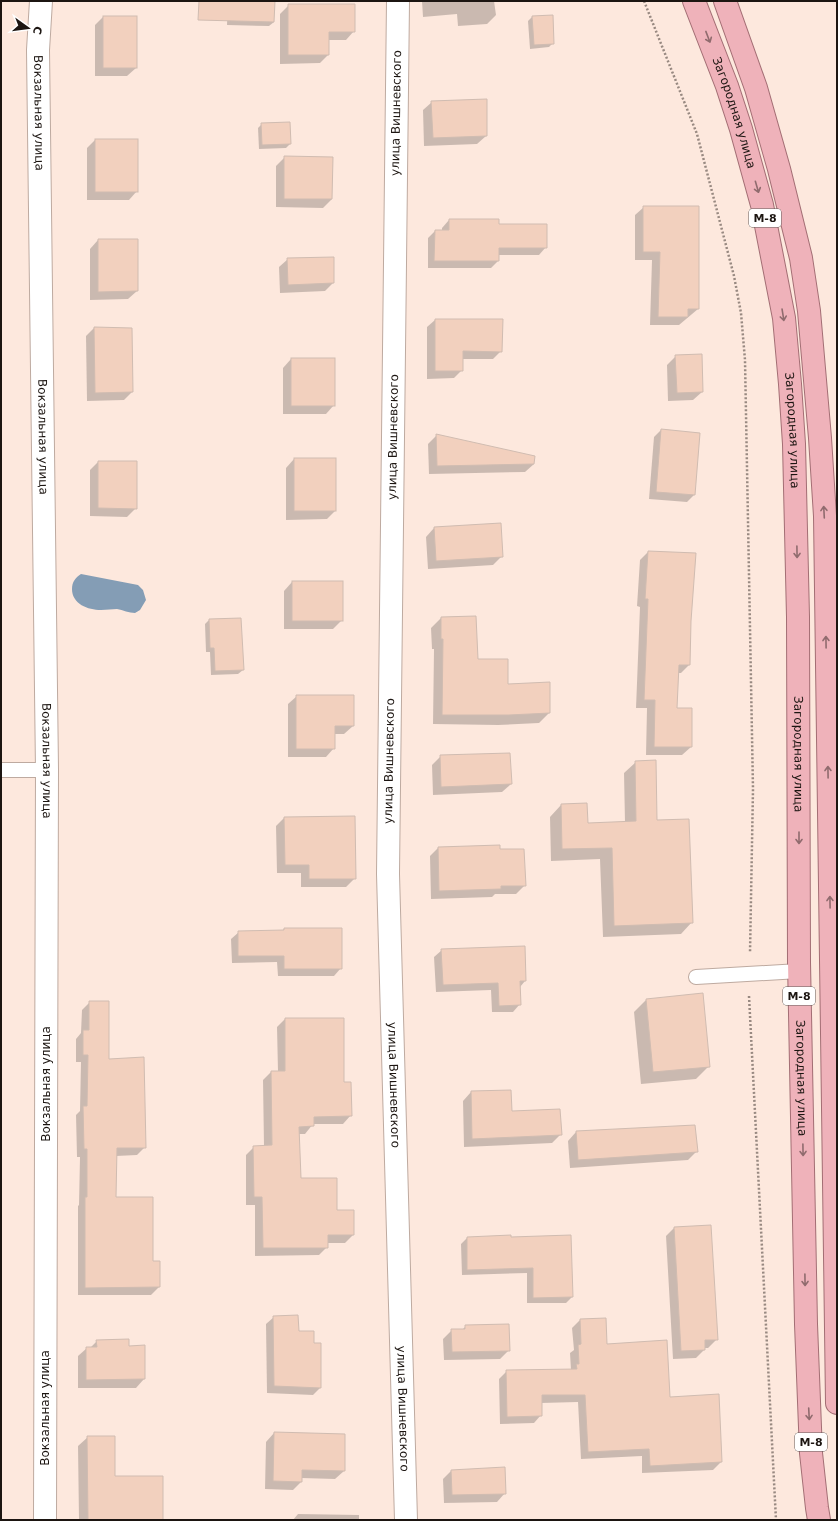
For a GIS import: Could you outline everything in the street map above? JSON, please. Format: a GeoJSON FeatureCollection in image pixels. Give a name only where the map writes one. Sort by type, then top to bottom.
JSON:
{"type":"FeatureCollection","features":[{"type":"Feature","properties":{"kind":"highway","name":"Загородная улица"},"geometry":{"type":"LineString","coordinates":[[694,1],[727,86],[741,129],[762,205],[784,318],[794,444],[797,518],[799,970],[808,1375],[811,1453],[816,1508],[819,1520]]}},
{"type":"Feature","properties":{"kind":"highway","name":"М-8"},"geometry":{"type":"LineString","coordinates":[[724,1],[756,88],[779,169],[801,258],[810,311],[830,473],[824,516],[834,953],[837,1402]]}},
{"type":"Feature","properties":{"kind":"street","name":"Вокзальная улица"},"geometry":{"type":"LineString","coordinates":[[41,1],[38,50],[47,770],[45,1520]]}},
{"type":"Feature","properties":{"kind":"street","name":"улица Вишневского"},"geometry":{"type":"LineString","coordinates":[[398,1],[388,874],[406,1520]]}},
{"type":"Feature","properties":{"kind":"lane"},"geometry":{"type":"LineString","coordinates":[[1,770],[47,770]]}},
{"type":"Feature","properties":{"kind":"lane"},"geometry":{"type":"LineString","coordinates":[[696,977],[799,970]]}},
{"type":"Feature","properties":{"kind":"path"},"geometry":{"type":"LineString","coordinates":[[644,1],[697,134],[734,276],[741,313],[745,360],[753,781],[749,995],[776,1520]]}},
{"type":"Feature","properties":{"kind":"water"},"geometry":{"type":"Polygon","coordinates":[[[81,574],[138,585],[143,590],[146,600],[140,610],[135,613],[117,609],[101,610],[86,607],[75,599],[72,589],[73,582],[81,574]]]}},
{"type":"Feature","properties":{"kind":"building"},"geometry":{"type":"Polygon","coordinates":[[[199,1],[275,1],[274,22],[198,20],[199,1]]]}},
{"type":"Feature","properties":{"kind":"building"},"geometry":{"type":"Polygon","coordinates":[[[288,4],[355,4],[355,32],[329,32],[329,55],[288,55],[288,4]]]}},
{"type":"Feature","properties":{"kind":"building"},"geometry":{"type":"Polygon","coordinates":[[[553,15],[554,44],[534,45],[532,16],[553,15]]]}},
{"type":"Feature","properties":{"kind":"building"},"geometry":{"type":"Polygon","coordinates":[[[103,16],[137,16],[137,68],[103,68],[103,16]]]}},
{"type":"Feature","properties":{"kind":"building"},"geometry":{"type":"Polygon","coordinates":[[[487,99],[487,136],[433,138],[431,101],[487,99]]]}},
{"type":"Feature","properties":{"kind":"building"},"geometry":{"type":"Polygon","coordinates":[[[290,122],[291,144],[262,145],[261,123],[290,122]]]}},
{"type":"Feature","properties":{"kind":"building"},"geometry":{"type":"Polygon","coordinates":[[[95,139],[138,139],[138,192],[95,192],[95,139]]]}},
{"type":"Feature","properties":{"kind":"building"},"geometry":{"type":"Polygon","coordinates":[[[284,156],[333,157],[332,199],[284,199],[284,156]]]}},
{"type":"Feature","properties":{"kind":"building"},"geometry":{"type":"Polygon","coordinates":[[[643,206],[699,206],[699,309],[688,309],[688,317],[658,317],[660,252],[643,252],[643,206]]]}},
{"type":"Feature","properties":{"kind":"building"},"geometry":{"type":"Polygon","coordinates":[[[449,219],[499,219],[499,224],[547,224],[547,248],[499,248],[499,261],[434,261],[435,230],[449,230],[449,219]]]}},
{"type":"Feature","properties":{"kind":"building"},"geometry":{"type":"Polygon","coordinates":[[[98,239],[138,239],[138,291],[98,292],[98,239]]]}},
{"type":"Feature","properties":{"kind":"building"},"geometry":{"type":"Polygon","coordinates":[[[334,257],[334,283],[288,285],[287,258],[334,257]]]}},
{"type":"Feature","properties":{"kind":"building"},"geometry":{"type":"Polygon","coordinates":[[[435,319],[503,319],[502,352],[463,351],[463,371],[435,371],[435,319]]]}},
{"type":"Feature","properties":{"kind":"building"},"geometry":{"type":"Polygon","coordinates":[[[94,327],[132,328],[133,392],[95,393],[94,327]]]}},
{"type":"Feature","properties":{"kind":"building"},"geometry":{"type":"Polygon","coordinates":[[[702,354],[703,392],[677,393],[675,355],[702,354]]]}},
{"type":"Feature","properties":{"kind":"building"},"geometry":{"type":"Polygon","coordinates":[[[291,358],[335,358],[335,406],[291,406],[291,358]]]}},
{"type":"Feature","properties":{"kind":"building"},"geometry":{"type":"Polygon","coordinates":[[[661,429],[700,433],[695,495],[656,492],[661,429]]]}},
{"type":"Feature","properties":{"kind":"building"},"geometry":{"type":"Polygon","coordinates":[[[436,434],[535,456],[534,464],[437,466],[436,434]]]}},
{"type":"Feature","properties":{"kind":"building"},"geometry":{"type":"Polygon","coordinates":[[[294,458],[336,458],[336,511],[294,511],[294,458]]]}},
{"type":"Feature","properties":{"kind":"building"},"geometry":{"type":"Polygon","coordinates":[[[98,461],[137,461],[137,509],[98,508],[98,461]]]}},
{"type":"Feature","properties":{"kind":"building"},"geometry":{"type":"Polygon","coordinates":[[[501,523],[503,557],[436,561],[434,527],[501,523]]]}},
{"type":"Feature","properties":{"kind":"building"},"geometry":{"type":"Polygon","coordinates":[[[648,551],[696,553],[691,621],[690,665],[679,665],[677,708],[692,708],[692,747],[654,747],[655,700],[644,700],[648,599],[645,599],[648,551]]]}},
{"type":"Feature","properties":{"kind":"building"},"geometry":{"type":"Polygon","coordinates":[[[292,581],[343,581],[343,621],[292,621],[292,581]]]}},
{"type":"Feature","properties":{"kind":"building"},"geometry":{"type":"Polygon","coordinates":[[[476,616],[478,659],[508,659],[508,684],[550,682],[550,713],[509,715],[442,715],[443,639],[441,639],[441,617],[476,616]]]}},
{"type":"Feature","properties":{"kind":"building"},"geometry":{"type":"Polygon","coordinates":[[[241,618],[244,670],[215,671],[214,648],[210,648],[209,619],[241,618]]]}},
{"type":"Feature","properties":{"kind":"building"},"geometry":{"type":"Polygon","coordinates":[[[296,695],[354,695],[354,726],[335,726],[335,749],[296,749],[296,695]]]}},
{"type":"Feature","properties":{"kind":"building"},"geometry":{"type":"Polygon","coordinates":[[[510,753],[512,784],[441,787],[440,755],[510,753]]]}},
{"type":"Feature","properties":{"kind":"building"},"geometry":{"type":"Polygon","coordinates":[[[656,760],[657,820],[689,819],[693,923],[614,926],[612,848],[562,849],[561,804],[587,803],[588,823],[636,821],[635,761],[656,760]]]}},
{"type":"Feature","properties":{"kind":"building"},"geometry":{"type":"Polygon","coordinates":[[[355,816],[356,879],[309,879],[309,865],[285,865],[284,817],[355,816]]]}},
{"type":"Feature","properties":{"kind":"building"},"geometry":{"type":"Polygon","coordinates":[[[500,845],[500,849],[524,849],[526,886],[501,886],[501,889],[439,891],[438,847],[500,845]]]}},
{"type":"Feature","properties":{"kind":"building"},"geometry":{"type":"Polygon","coordinates":[[[284,928],[342,928],[342,969],[284,969],[284,956],[238,956],[238,931],[284,930],[284,928]]]}},
{"type":"Feature","properties":{"kind":"building"},"geometry":{"type":"Polygon","coordinates":[[[525,946],[526,981],[520,981],[521,1005],[499,1006],[498,983],[443,985],[441,949],[525,946]]]}},
{"type":"Feature","properties":{"kind":"building"},"geometry":{"type":"Polygon","coordinates":[[[703,993],[710,1067],[653,1072],[646,999],[703,993]]]}},
{"type":"Feature","properties":{"kind":"building"},"geometry":{"type":"Polygon","coordinates":[[[89,1001],[109,1001],[109,1059],[144,1057],[146,1148],[117,1148],[116,1197],[153,1197],[153,1261],[160,1261],[160,1287],[85,1288],[85,1197],[87,1197],[87,1149],[84,1149],[83,1106],[87,1106],[88,1055],[83,1055],[83,1030],[89,1030],[89,1001]]]}},
{"type":"Feature","properties":{"kind":"building"},"geometry":{"type":"Polygon","coordinates":[[[285,1018],[344,1018],[344,1082],[351,1082],[352,1116],[314,1117],[314,1126],[299,1127],[301,1178],[337,1178],[337,1210],[354,1210],[354,1235],[328,1235],[328,1248],[263,1248],[262,1197],[254,1197],[253,1146],[272,1145],[271,1071],[285,1071],[285,1018]]]}},
{"type":"Feature","properties":{"kind":"building"},"geometry":{"type":"Polygon","coordinates":[[[511,1090],[512,1111],[560,1109],[562,1135],[472,1139],[471,1091],[511,1090]]]}},
{"type":"Feature","properties":{"kind":"building"},"geometry":{"type":"Polygon","coordinates":[[[695,1125],[698,1152],[578,1160],[576,1131],[695,1125]]]}},
{"type":"Feature","properties":{"kind":"building"},"geometry":{"type":"Polygon","coordinates":[[[711,1225],[718,1340],[705,1340],[705,1350],[681,1351],[674,1227],[711,1225]]]}},
{"type":"Feature","properties":{"kind":"building"},"geometry":{"type":"Polygon","coordinates":[[[511,1235],[511,1237],[571,1235],[573,1297],[533,1298],[533,1268],[467,1270],[467,1237],[511,1235]]]}},
{"type":"Feature","properties":{"kind":"building"},"geometry":{"type":"Polygon","coordinates":[[[298,1315],[299,1331],[314,1331],[314,1343],[321,1343],[321,1388],[274,1386],[273,1316],[298,1315]]]}},
{"type":"Feature","properties":{"kind":"building"},"geometry":{"type":"Polygon","coordinates":[[[606,1318],[607,1344],[667,1340],[670,1397],[719,1394],[722,1462],[650,1466],[649,1449],[588,1452],[585,1395],[542,1395],[542,1416],[507,1417],[506,1370],[577,1369],[576,1364],[579,1364],[578,1345],[581,1344],[580,1319],[606,1318]]]}},
{"type":"Feature","properties":{"kind":"building"},"geometry":{"type":"Polygon","coordinates":[[[509,1324],[510,1351],[452,1352],[451,1329],[465,1329],[465,1325],[509,1324]]]}},
{"type":"Feature","properties":{"kind":"building"},"geometry":{"type":"Polygon","coordinates":[[[129,1339],[129,1346],[145,1345],[145,1379],[86,1380],[86,1347],[97,1347],[96,1340],[129,1339]]]}},
{"type":"Feature","properties":{"kind":"building"},"geometry":{"type":"Polygon","coordinates":[[[274,1432],[345,1434],[345,1471],[302,1470],[302,1482],[273,1481],[274,1432]]]}},
{"type":"Feature","properties":{"kind":"building"},"geometry":{"type":"Polygon","coordinates":[[[87,1436],[115,1436],[115,1476],[163,1476],[163,1520],[88,1520],[87,1436]]]}},
{"type":"Feature","properties":{"kind":"building"},"geometry":{"type":"Polygon","coordinates":[[[505,1467],[506,1494],[452,1495],[451,1470],[505,1467]]]}}]}
